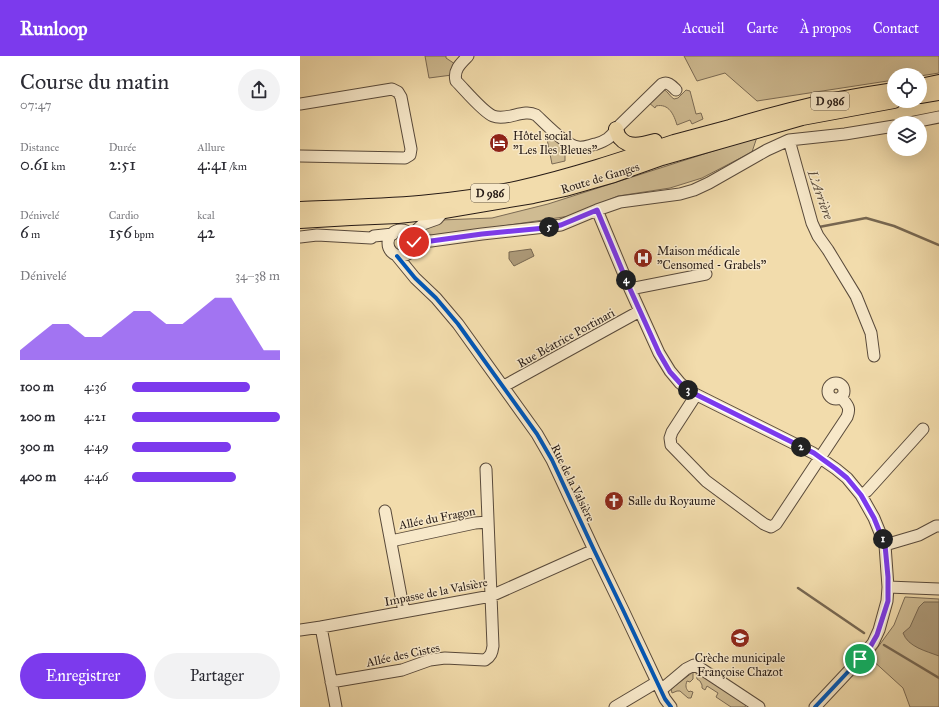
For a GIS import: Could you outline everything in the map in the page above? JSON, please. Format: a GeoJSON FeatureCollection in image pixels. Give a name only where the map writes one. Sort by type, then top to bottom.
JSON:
{"type":"FeatureCollection","features":[{"type":"Feature","properties":{"kind":"main road"},"geometry":{"type":"LineString","coordinates":[[927,85],[939,82]]}},
{"type":"Feature","properties":{"kind":"main road","name":"Route de Ganges"},"geometry":{"type":"LineString","coordinates":[[300,209],[421,203],[478,196],[517,189],[560,178],[618,161],[674,142],[768,116],[811,105],[887,91]]}},
{"type":"Feature","properties":{"kind":"main road"},"geometry":{"type":"LineString","coordinates":[[927,95],[939,93]]}},
{"type":"Feature","properties":{"kind":"main road","name":"Route de Ganges"},"geometry":{"type":"LineString","coordinates":[[300,221],[398,216],[444,211],[534,196],[614,175],[662,158],[802,118],[887,101]]}},
{"type":"Feature","properties":{"kind":"main road"},"geometry":{"type":"LineString","coordinates":[[616,129],[618,137],[628,143],[640,145],[665,138],[674,142]]}},
{"type":"Feature","properties":{"kind":"street"},"geometry":{"type":"LineString","coordinates":[[468,56],[457,68],[455,78],[456,81],[484,111],[497,117],[525,113],[536,114],[562,139],[579,147],[589,146],[607,140],[616,129],[662,84],[670,84],[676,90]]}},
{"type":"Feature","properties":{"kind":"street"},"geometry":{"type":"LineString","coordinates":[[300,104],[392,89],[398,92],[401,97],[411,148],[410,155],[405,158],[300,156]]}},
{"type":"Feature","properties":{"kind":"street"},"geometry":{"type":"LineString","coordinates":[[927,119],[939,117]]}},
{"type":"Feature","properties":{"kind":"street"},"geometry":{"type":"LineString","coordinates":[[300,237],[317,235],[371,238],[374,236],[404,231],[412,237],[431,241],[545,228],[561,225],[620,202],[680,194],[694,190],[788,140],[845,134],[887,127]]}},
{"type":"Feature","properties":{"kind":"street"},"geometry":{"type":"LineString","coordinates":[[788,140],[812,223],[818,236],[856,296],[871,334],[874,356]]}},
{"type":"Feature","properties":{"kind":"street"},"geometry":{"type":"LineString","coordinates":[[597,210],[630,289],[659,353],[670,372],[680,383],[696,395],[820,457],[847,478],[861,495],[874,518],[885,545],[888,587],[888,601],[879,630],[872,643],[860,659],[815,707]]}},
{"type":"Feature","properties":{"kind":"street"},"geometry":{"type":"LineString","coordinates":[[412,237],[423,224],[437,219],[444,211]]}},
{"type":"Feature","properties":{"kind":"street"},"geometry":{"type":"LineString","coordinates":[[393,234],[389,240],[389,247],[397,256],[406,255],[431,241]]}},
{"type":"Feature","properties":{"kind":"street"},"geometry":{"type":"LineString","coordinates":[[412,237],[414,246],[411,252],[410,261],[415,278]]}},
{"type":"Feature","properties":{"kind":"street"},"geometry":{"type":"LineString","coordinates":[[371,238],[373,242],[389,247]]}},
{"type":"Feature","properties":{"kind":"street","name":"Rue de la Valsière"},"geometry":{"type":"LineString","coordinates":[[397,256],[415,278],[436,298],[458,324],[537,434],[552,460],[659,686],[671,707]]}},
{"type":"Feature","properties":{"kind":"street"},"geometry":{"type":"LineString","coordinates":[[630,289],[706,274]]}},
{"type":"Feature","properties":{"kind":"street","name":"Rue Béatrice Portinari"},"geometry":{"type":"LineString","coordinates":[[504,386],[640,311]]}},
{"type":"Feature","properties":{"kind":"street"},"geometry":{"type":"LineString","coordinates":[[696,395],[672,432],[670,438],[671,445],[706,482],[764,524],[771,527],[776,524],[847,417],[849,407],[841,397]]}},
{"type":"Feature","properties":{"kind":"street"},"geometry":{"type":"LineString","coordinates":[[861,495],[867,491],[923,429]]}},
{"type":"Feature","properties":{"kind":"street"},"geometry":{"type":"LineString","coordinates":[[486,469],[491,596]]}},
{"type":"Feature","properties":{"kind":"street"},"geometry":{"type":"LineString","coordinates":[[385,511],[404,612]]}},
{"type":"Feature","properties":{"kind":"street","name":"Allée du Fragon"},"geometry":{"type":"LineString","coordinates":[[391,541],[475,523],[488,522]]}},
{"type":"Feature","properties":{"kind":"street"},"geometry":{"type":"LineString","coordinates":[[885,545],[919,535],[936,526],[939,526]]}},
{"type":"Feature","properties":{"kind":"street","name":"Impasse de la Valsière"},"geometry":{"type":"LineString","coordinates":[[300,630],[491,596],[594,550]]}},
{"type":"Feature","properties":{"kind":"street"},"geometry":{"type":"LineString","coordinates":[[888,587],[939,590]]}},
{"type":"Feature","properties":{"kind":"street","name":"Allée des Cistes"},"geometry":{"type":"LineString","coordinates":[[331,682],[402,670],[430,660],[445,658],[485,660],[490,657],[493,646],[491,596]]}},
{"type":"Feature","properties":{"kind":"street"},"geometry":{"type":"LineString","coordinates":[[321,627],[336,707]]}},
{"type":"Feature","properties":{"kind":"street"},"geometry":{"type":"LineString","coordinates":[[615,707],[659,686],[694,665],[759,707]]}},
{"type":"Feature","properties":{"kind":"shaded area"},"geometry":{"type":"Polygon","coordinates":[[[425,56],[446,56],[446,58],[455,64],[452,75],[429,78],[425,56]]]}},
{"type":"Feature","properties":{"kind":"shaded area"},"geometry":{"type":"Polygon","coordinates":[[[684,56],[939,56],[939,73],[927,75],[927,68],[887,68],[887,81],[757,101],[725,73],[697,81],[684,56]]]}},
{"type":"Feature","properties":{"kind":"shaded area"},"geometry":{"type":"Polygon","coordinates":[[[663,89],[674,99],[678,98],[686,90],[690,91],[696,114],[701,113],[703,119],[692,124],[690,120],[677,125],[668,108],[664,106],[656,106],[655,108],[648,102],[663,89]]]}},
{"type":"Feature","properties":{"kind":"shaded area"},"geometry":{"type":"Polygon","coordinates":[[[551,136],[565,147],[565,161],[552,164],[547,139],[551,136]]]}},
{"type":"Feature","properties":{"kind":"shaded area"},"geometry":{"type":"Polygon","coordinates":[[[757,137],[752,152],[702,178],[670,188],[618,196],[570,216],[422,238],[421,232],[441,220],[492,218],[548,204],[757,137]]]}},
{"type":"Feature","properties":{"kind":"shaded area"},"geometry":{"type":"Polygon","coordinates":[[[531,249],[534,256],[514,266],[509,259],[509,252],[531,249]]]}},
{"type":"Feature","properties":{"kind":"shaded area"},"geometry":{"type":"Polygon","coordinates":[[[905,597],[939,599],[939,707],[910,707],[903,688],[870,658],[894,625],[905,597]]]}},
{"type":"Feature","properties":{"kind":"shaded area"},"geometry":{"type":"Polygon","coordinates":[[[924,602],[939,602],[939,656],[913,645],[905,638],[903,633],[910,627],[919,607],[924,602]]]}},
{"type":"Feature","properties":{"kind":"shaded area"},"geometry":{"type":"Polygon","coordinates":[[[693,672],[693,679],[690,682],[687,681],[686,684],[689,692],[693,692],[691,698],[688,698],[680,691],[672,693],[671,689],[693,672]]]}},
{"type":"Feature","properties":{"kind":"shaded area"},"geometry":{"type":"Polygon","coordinates":[[[696,672],[746,705],[745,707],[731,707],[716,697],[718,693],[707,686],[705,690],[702,688],[700,681],[697,679],[696,672]]]}},
{"type":"Feature","properties":{"kind":"waterway","name":"L'Arrière"},"geometry":{"type":"LineString","coordinates":[[819,227],[866,218],[894,226],[939,245]]}},
{"type":"Feature","properties":{"kind":"waterway"},"geometry":{"type":"LineString","coordinates":[[798,588],[864,633]]}},
{"type":"Feature","properties":{"kind":"waterway"},"geometry":{"type":"LineString","coordinates":[[884,645],[939,678]]}},
{"type":"Feature","properties":{"kind":"cycle path"},"geometry":{"type":"LineString","coordinates":[[597,210],[659,353],[670,371],[680,383],[691,392],[813,453],[836,469],[847,478],[861,495],[874,518],[885,545],[888,587],[887,601],[879,630],[873,643],[860,659],[815,707]]}},
{"type":"Feature","properties":{"kind":"cycle path"},"geometry":{"type":"LineString","coordinates":[[397,256],[415,278],[436,298],[458,324],[537,434],[552,460],[665,699],[671,707]]}},
{"type":"Feature","properties":{"kind":"place","name":"Hôtel social \"Les Iles Bleues\""},"geometry":{"type":"Point","coordinates":[499,143]}},
{"type":"Feature","properties":{"kind":"place","name":"Maison médicale \"Censomed - Grabels\""},"geometry":{"type":"Point","coordinates":[643,258]}},
{"type":"Feature","properties":{"kind":"place","name":"Salle du Royaume"},"geometry":{"type":"Point","coordinates":[614,501]}},
{"type":"Feature","properties":{"kind":"place","name":"Crèche municipale Françoise Chazot"},"geometry":{"type":"Point","coordinates":[740,638]}},
{"type":"Feature","properties":{"kind":"route"},"geometry":{"type":"LineString","coordinates":[[414,242],[413,238],[431,241],[545,228],[561,225],[597,210],[659,353],[670,372],[680,383],[691,392],[814,453],[847,478],[861,495],[874,518],[885,545],[888,577],[888,601],[877,635],[869,649],[860,659]]}}]}
